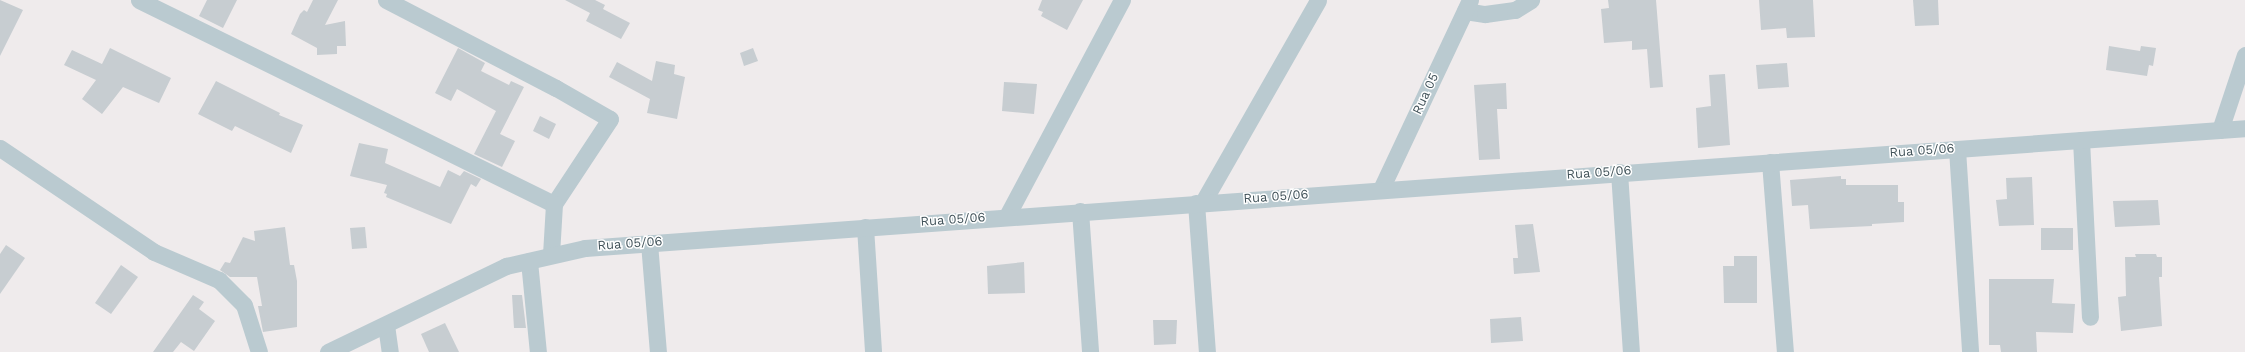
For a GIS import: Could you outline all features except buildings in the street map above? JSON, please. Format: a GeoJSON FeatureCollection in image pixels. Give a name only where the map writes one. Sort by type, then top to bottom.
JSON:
{"type":"FeatureCollection","features":[{"type":"Feature","properties":{"kind":"street"},"geometry":{"type":"LineString","coordinates":[[139,0],[554,204]]}},
{"type":"Feature","properties":{"kind":"street"},"geometry":{"type":"LineString","coordinates":[[386,0],[556,88],[610,119],[554,204],[551,255]]}},
{"type":"Feature","properties":{"kind":"street"},"geometry":{"type":"LineString","coordinates":[[1008,216],[1122,0]]}},
{"type":"Feature","properties":{"kind":"street"},"geometry":{"type":"LineString","coordinates":[[1207,352],[1199,202],[1318,0]]}},
{"type":"Feature","properties":{"kind":"street"},"geometry":{"type":"LineString","coordinates":[[1468,5],[1485,14],[1514,10],[1531,0]]}},
{"type":"Feature","properties":{"kind":"street","name":"Rua 05"},"geometry":{"type":"LineString","coordinates":[[1381,189],[1468,5]]}},
{"type":"Feature","properties":{"kind":"street"},"geometry":{"type":"LineString","coordinates":[[2220,130],[2245,55]]}},
{"type":"Feature","properties":{"kind":"street","name":"Rua 05/06"},"geometry":{"type":"LineString","coordinates":[[328,352],[506,266],[585,248],[1199,202],[2245,128]]}},
{"type":"Feature","properties":{"kind":"street"},"geometry":{"type":"LineString","coordinates":[[2081,140],[2090,317]]}},
{"type":"Feature","properties":{"kind":"street"},"geometry":{"type":"LineString","coordinates":[[0,148],[154,252],[219,280],[244,305],[259,352]]}},
{"type":"Feature","properties":{"kind":"street"},"geometry":{"type":"LineString","coordinates":[[1957,149],[1970,352]]}},
{"type":"Feature","properties":{"kind":"street"},"geometry":{"type":"LineString","coordinates":[[1770,162],[1785,352]]}},
{"type":"Feature","properties":{"kind":"street"},"geometry":{"type":"LineString","coordinates":[[1619,172],[1630,352]]}},
{"type":"Feature","properties":{"kind":"street"},"geometry":{"type":"LineString","coordinates":[[1080,211],[1090,352]]}},
{"type":"Feature","properties":{"kind":"street"},"geometry":{"type":"LineString","coordinates":[[865,227],[873,352]]}},
{"type":"Feature","properties":{"kind":"street"},"geometry":{"type":"LineString","coordinates":[[649,243],[658,352]]}},
{"type":"Feature","properties":{"kind":"street"},"geometry":{"type":"LineString","coordinates":[[529,261],[538,352]]}},
{"type":"Feature","properties":{"kind":"street"},"geometry":{"type":"LineString","coordinates":[[386,325],[390,352]]}}]}
